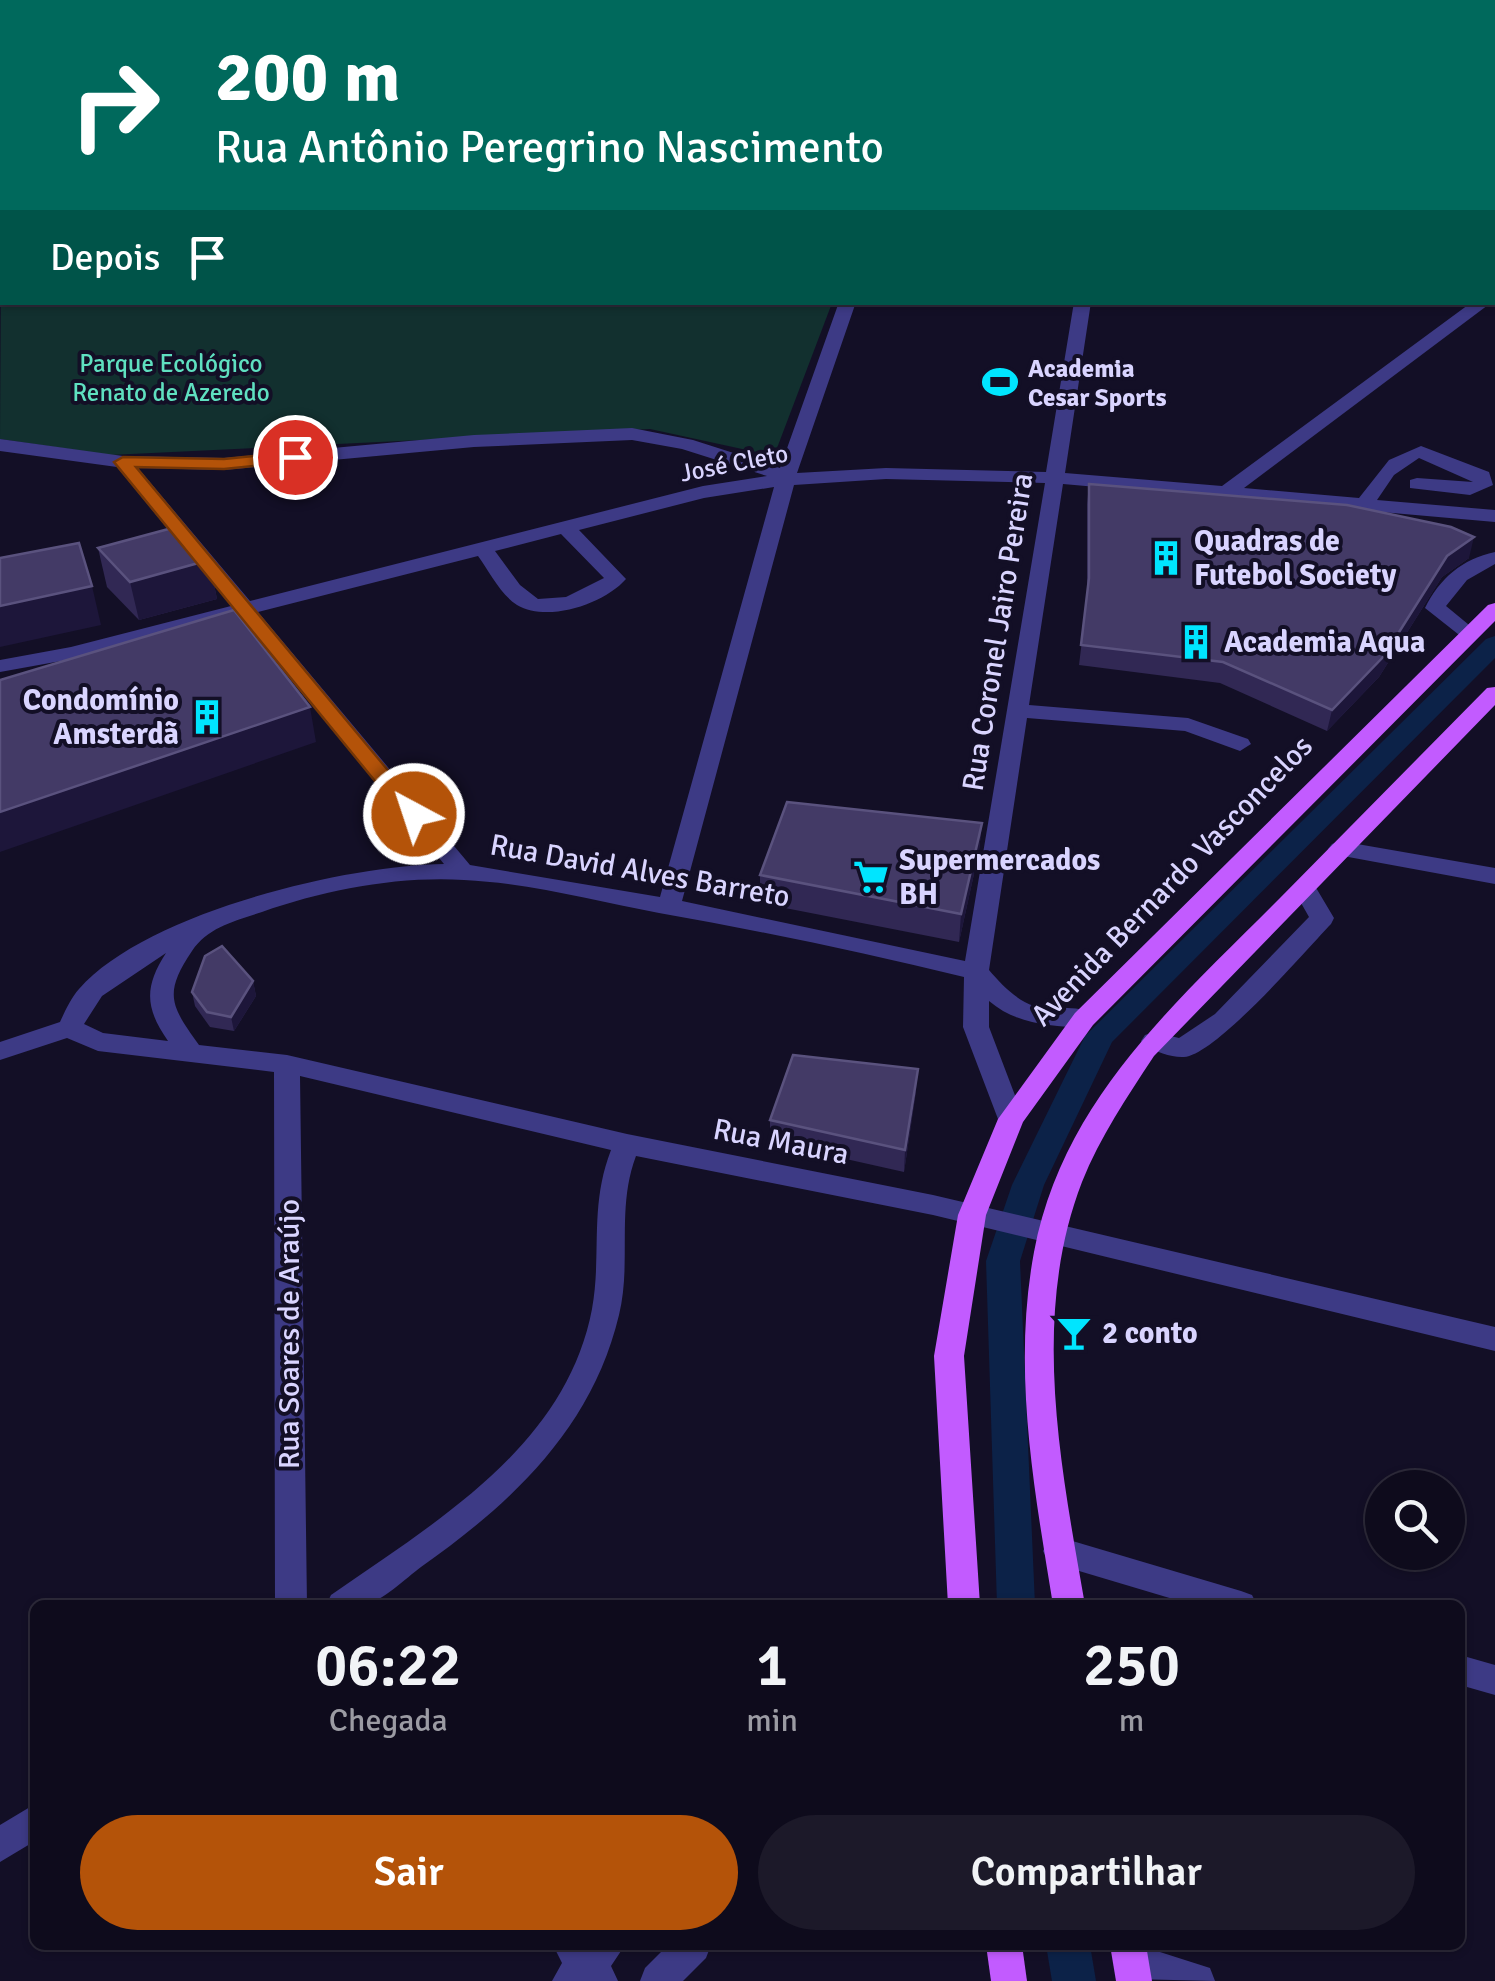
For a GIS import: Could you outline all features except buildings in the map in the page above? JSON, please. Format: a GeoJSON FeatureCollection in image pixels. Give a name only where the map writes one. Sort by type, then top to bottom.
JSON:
{"type":"FeatureCollection","features":[{"type":"Feature","properties":{"kind":"main road","name":"Avenida Bernardo Vasconcelos"},"geometry":{"type":"LineString","coordinates":[[958,1599],[949,1356],[972,1215],[1010,1119],[1084,1019],[1495,609]]}},
{"type":"Feature","properties":{"kind":"main road"},"geometry":{"type":"LineString","coordinates":[[1068,1600],[1040,1388],[1039,1289],[1068,1174],[1092,1126],[1154,1041],[1495,693]]}},
{"type":"Feature","properties":{"kind":"main road"},"geometry":{"type":"LineString","coordinates":[[1005,1950],[1009,1981]]}},
{"type":"Feature","properties":{"kind":"street"},"geometry":{"type":"LineString","coordinates":[[670,906],[786,476],[847,305]]}},
{"type":"Feature","properties":{"kind":"street","name":"Rua Coronel Jairo Pereira"},"geometry":{"type":"LineString","coordinates":[[1010,1119],[976,1027],[976,972],[1083,305]]}},
{"type":"Feature","properties":{"kind":"street"},"geometry":{"type":"LineString","coordinates":[[1226,492],[1480,305]]}},
{"type":"Feature","properties":{"kind":"street"},"geometry":{"type":"LineString","coordinates":[[0,445],[123,462],[224,464],[474,441],[632,434],[686,444],[786,476]]}},
{"type":"Feature","properties":{"kind":"street"},"geometry":{"type":"LineString","coordinates":[[1365,504],[1372,487],[1410,452],[1421,452],[1482,476],[1483,485],[1470,490],[1417,484]]}},
{"type":"Feature","properties":{"kind":"street"},"geometry":{"type":"LineString","coordinates":[[123,462],[462,872]]}},
{"type":"Feature","properties":{"kind":"street","name":"José Cleto"},"geometry":{"type":"LineString","coordinates":[[0,666],[72,653],[564,527],[786,476],[864,471],[1057,476],[1495,516]]}},
{"type":"Feature","properties":{"kind":"street"},"geometry":{"type":"LineString","coordinates":[[1426,510],[1441,531]]}},
{"type":"Feature","properties":{"kind":"street"},"geometry":{"type":"LineString","coordinates":[[483,549],[524,600],[540,605],[603,592],[616,579],[564,527]]}},
{"type":"Feature","properties":{"kind":"street"},"geometry":{"type":"LineString","coordinates":[[1462,544],[1494,558]]}},
{"type":"Feature","properties":{"kind":"street"},"geometry":{"type":"LineString","coordinates":[[1470,634],[1435,608],[1439,598],[1478,561],[1494,558]]}},
{"type":"Feature","properties":{"kind":"street"},"geometry":{"type":"LineString","coordinates":[[1019,711],[1188,726],[1240,744]]}},
{"type":"Feature","properties":{"kind":"street"},"geometry":{"type":"LineString","coordinates":[[1340,849],[1495,876]]}},
{"type":"Feature","properties":{"kind":"street","name":"Rua David Alves Barreto"},"geometry":{"type":"LineString","coordinates":[[69,1028],[89,992],[124,965],[194,930],[266,904],[401,875],[462,872],[670,906],[976,972]]}},
{"type":"Feature","properties":{"kind":"street"},"geometry":{"type":"LineString","coordinates":[[1154,1041],[1183,1048],[1224,1020],[1322,918],[1304,887]]}},
{"type":"Feature","properties":{"kind":"street"},"geometry":{"type":"LineString","coordinates":[[190,1049],[162,1018],[160,981],[194,930]]}},
{"type":"Feature","properties":{"kind":"street"},"geometry":{"type":"LineString","coordinates":[[1226,966],[1260,982]]}},
{"type":"Feature","properties":{"kind":"street"},"geometry":{"type":"LineString","coordinates":[[976,972],[1004,1004],[1034,1016],[1084,1019]]}},
{"type":"Feature","properties":{"kind":"street"},"geometry":{"type":"LineString","coordinates":[[0,1051],[69,1028]]}},
{"type":"Feature","properties":{"kind":"street","name":"Rua Maura"},"geometry":{"type":"LineString","coordinates":[[69,1028],[98,1042],[190,1049],[287,1064],[626,1144],[972,1215],[1495,1338]]}},
{"type":"Feature","properties":{"kind":"street","name":"Rua Soares de Araújo"},"geometry":{"type":"LineString","coordinates":[[287,1064],[291,1600]]}},
{"type":"Feature","properties":{"kind":"street"},"geometry":{"type":"LineString","coordinates":[[349,1600],[478,1507],[542,1449],[588,1374],[606,1309],[612,1189],[626,1144]]}},
{"type":"Feature","properties":{"kind":"street"},"geometry":{"type":"LineString","coordinates":[[1059,1551],[1224,1600]]}},
{"type":"Feature","properties":{"kind":"street"},"geometry":{"type":"LineString","coordinates":[[1465,1671],[1495,1680]]}},
{"type":"Feature","properties":{"kind":"street"},"geometry":{"type":"LineString","coordinates":[[0,1846],[30,1825]]}},
{"type":"Feature","properties":{"kind":"street"},"geometry":{"type":"LineString","coordinates":[[658,1981],[687,1950]]}},
{"type":"Feature","properties":{"kind":"street"},"geometry":{"type":"LineString","coordinates":[[1131,1962],[1197,1981]]}},
{"type":"Feature","properties":{"kind":"green space","name":"Parque Ecológico Renato de Azeredo"},"geometry":{"type":"Polygon","coordinates":[[[1,305],[831,305],[774,456],[650,429],[110,455],[0,439],[1,305]]]}},
{"type":"Feature","properties":{"kind":"waterway"},"geometry":{"type":"LineString","coordinates":[[1016,1600],[1003,1261],[1028,1185],[1100,1036],[1495,644]]}},
{"type":"Feature","properties":{"kind":"waterway"},"geometry":{"type":"LineString","coordinates":[[1069,1950],[1074,1981]]}},
{"type":"Feature","properties":{"kind":"place","name":"Academia Cesar Sports"},"geometry":{"type":"Point","coordinates":[1000,382]}},
{"type":"Feature","properties":{"kind":"place","name":"Quadras de Futebol Society"},"geometry":{"type":"Point","coordinates":[1166,558]}},
{"type":"Feature","properties":{"kind":"place","name":"Academia Aqua"},"geometry":{"type":"Point","coordinates":[1196,642]}},
{"type":"Feature","properties":{"kind":"place","name":"Condomínio Amsterdã"},"geometry":{"type":"Point","coordinates":[207,717]}},
{"type":"Feature","properties":{"kind":"place","name":"Supermercados BH"},"geometry":{"type":"Point","coordinates":[871,877]}},
{"type":"Feature","properties":{"kind":"place","name":"2 conto"},"geometry":{"type":"Point","coordinates":[1074,1333]}},
{"type":"Feature","properties":{"kind":"route"},"geometry":{"type":"LineString","coordinates":[[295,457],[224,464],[123,462],[414,814]]}}]}
